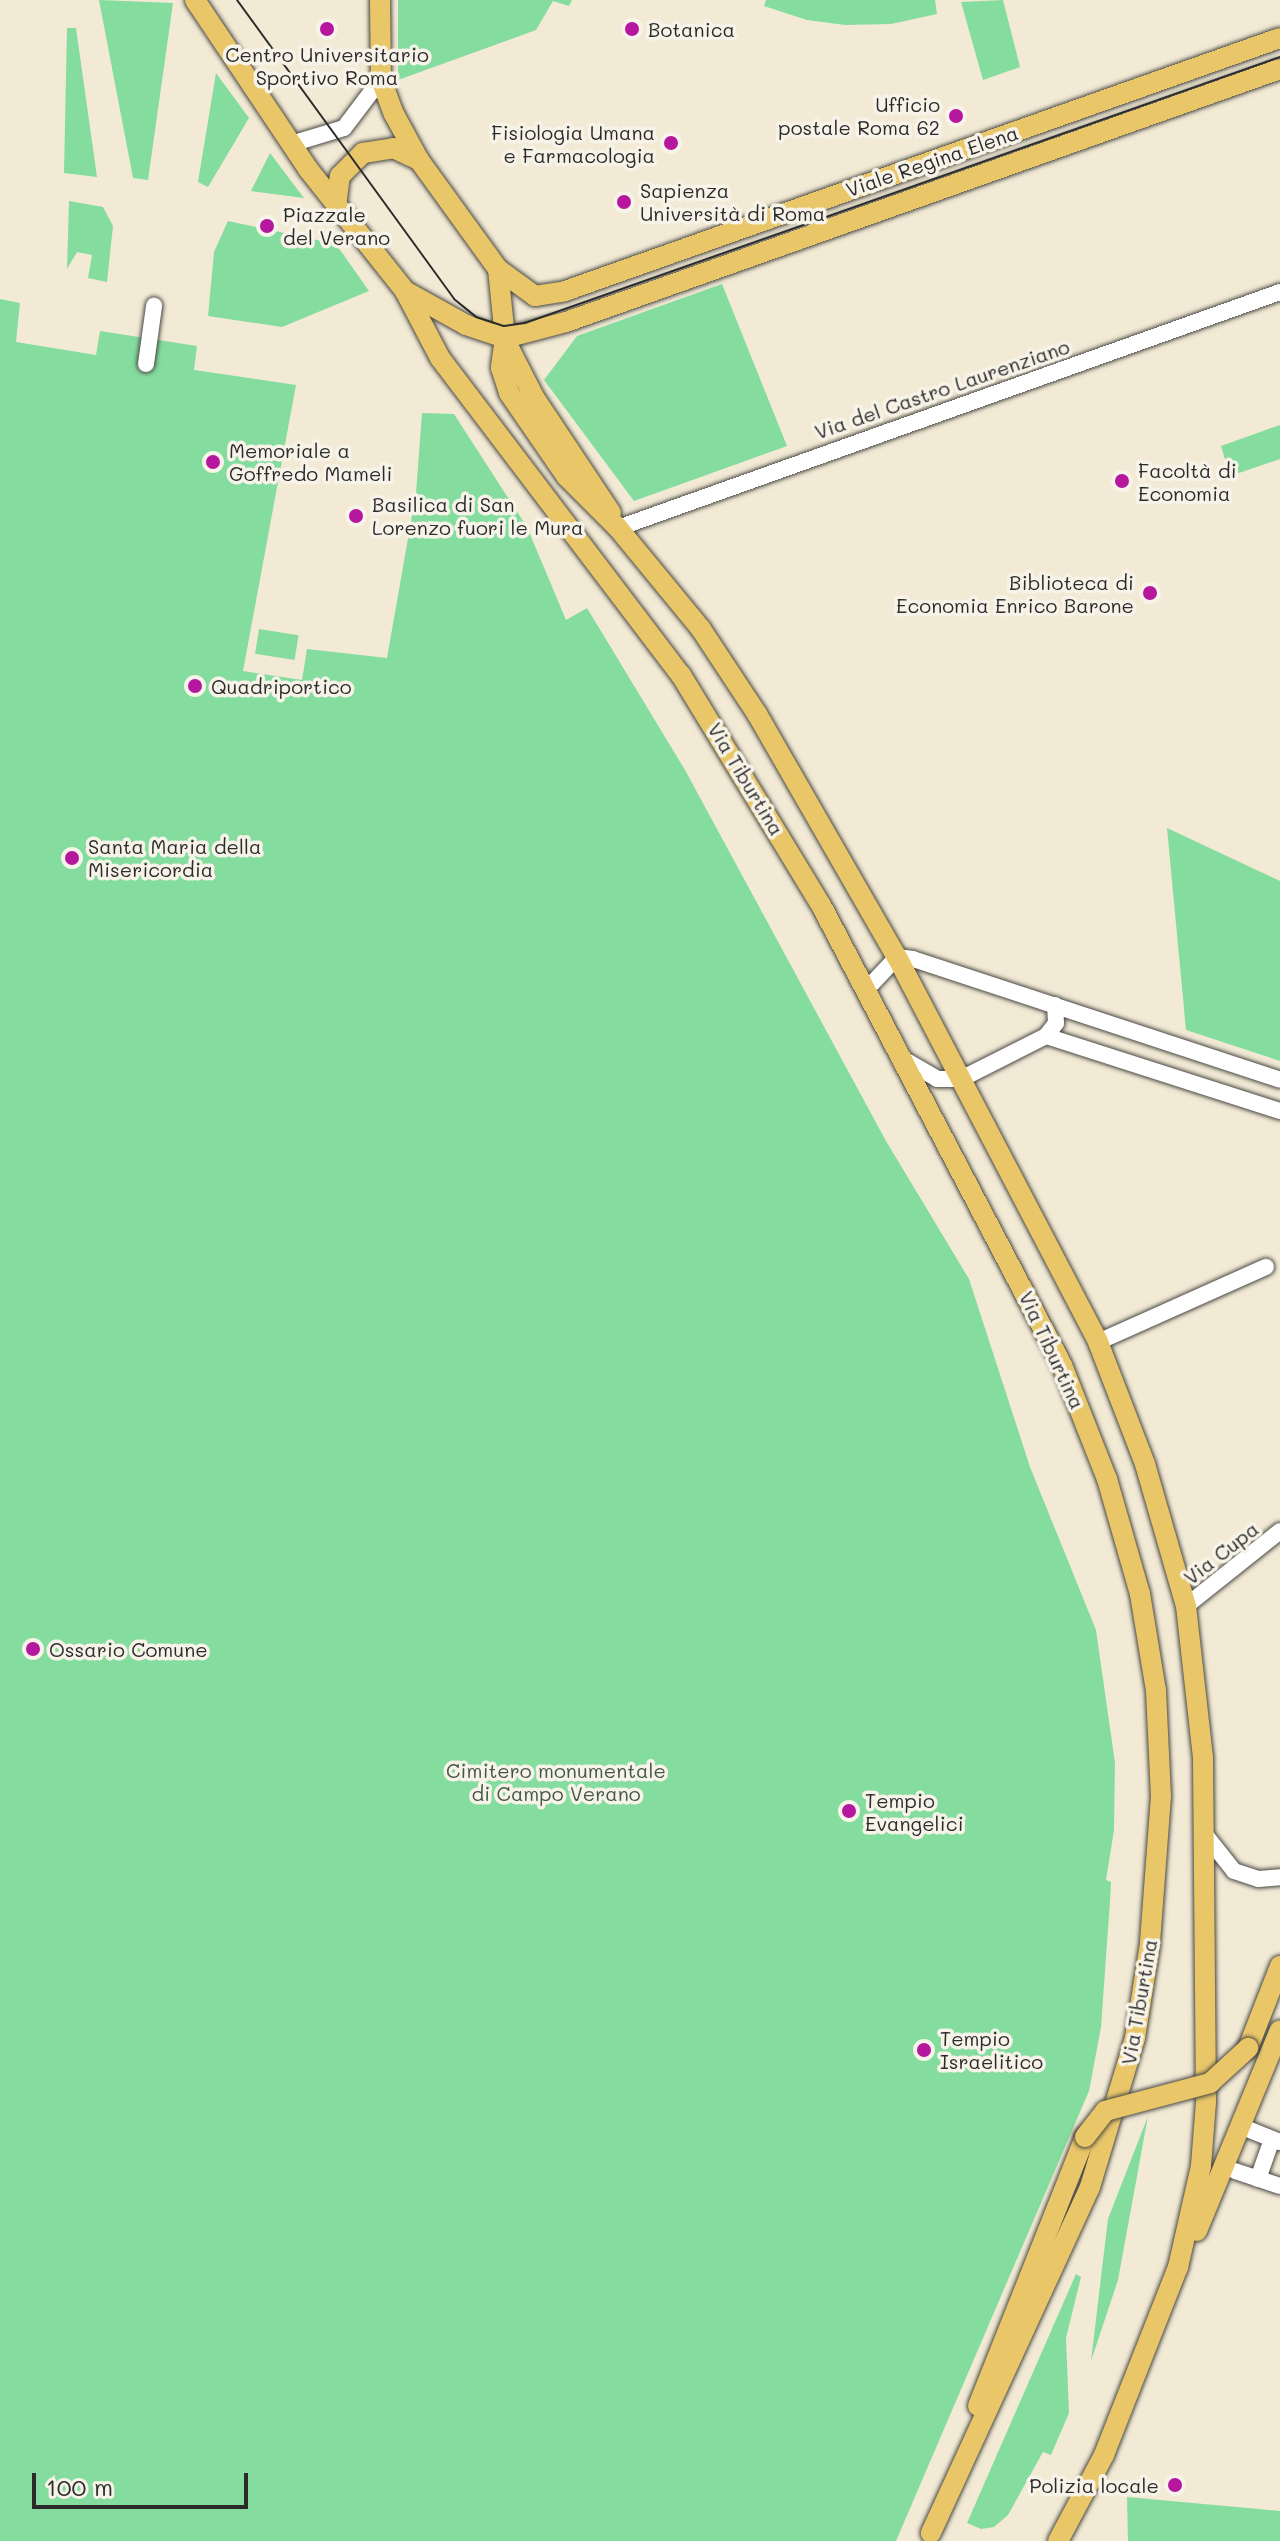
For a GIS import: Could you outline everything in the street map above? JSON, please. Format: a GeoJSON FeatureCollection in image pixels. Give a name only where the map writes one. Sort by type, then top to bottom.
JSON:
{"type":"FeatureCollection","features":[{"type":"Feature","properties":{"kind":"main road"},"geometry":{"type":"LineString","coordinates":[[195,0],[336,207],[405,291],[466,325],[505,338],[498,269],[419,160],[381,79],[380,0]]}},
{"type":"Feature","properties":{"kind":"main road","name":"Viale Regina Elena"},"geometry":{"type":"LineString","coordinates":[[498,269],[520,290],[538,296],[1280,38]]}},
{"type":"Feature","properties":{"kind":"main road","name":"Viale Regina Elena"},"geometry":{"type":"LineString","coordinates":[[505,338],[566,322],[1280,69]]}},
{"type":"Feature","properties":{"kind":"main road"},"geometry":{"type":"LineString","coordinates":[[336,207],[340,176],[363,153],[393,148],[419,160]]}},
{"type":"Feature","properties":{"kind":"main road","name":"Via Tiburtina"},"geometry":{"type":"LineString","coordinates":[[405,291],[440,358],[643,618],[765,808],[866,990],[1053,1346],[1107,1479],[1145,1619],[1161,1764],[1150,1944],[1126,2074],[1090,2187],[930,2537]]}},
{"type":"Feature","properties":{"kind":"main road","name":"Via Tiburtina"},"geometry":{"type":"LineString","coordinates":[[505,338],[501,368],[509,393],[567,477],[618,528],[677,595],[757,714],[897,957],[1098,1342],[1150,1477],[1186,1606],[1203,1738],[1205,2133],[1178,2267],[1104,2455],[1058,2541]]}},
{"type":"Feature","properties":{"kind":"main road","name":"Via Tiburtina"},"geometry":{"type":"LineString","coordinates":[[930,2537],[1085,2137],[1108,2109],[1210,2083],[1248,2048],[1280,1966]]}},
{"type":"Feature","properties":{"kind":"main road"},"geometry":{"type":"LineString","coordinates":[[1178,2267],[1261,2085],[1280,2030]]}},
{"type":"Feature","properties":{"kind":"street"},"geometry":{"type":"LineString","coordinates":[[291,144],[344,128],[381,79]]}},
{"type":"Feature","properties":{"kind":"street","name":"Via del Castro Laurenziano"},"geometry":{"type":"LineString","coordinates":[[618,528],[1280,292]]}},
{"type":"Feature","properties":{"kind":"street"},"geometry":{"type":"LineString","coordinates":[[146,364],[154,306]]}},
{"type":"Feature","properties":{"kind":"street"},"geometry":{"type":"LineString","coordinates":[[866,990],[897,957],[1055,1005],[1280,1080]]}},
{"type":"Feature","properties":{"kind":"street"},"geometry":{"type":"LineString","coordinates":[[901,1058],[937,1079],[961,1079],[1046,1036],[1056,1023],[1055,1005]]}},
{"type":"Feature","properties":{"kind":"street"},"geometry":{"type":"LineString","coordinates":[[1046,1036],[1280,1111]]}},
{"type":"Feature","properties":{"kind":"street"},"geometry":{"type":"LineString","coordinates":[[1098,1342],[1266,1267]]}},
{"type":"Feature","properties":{"kind":"street","name":"Via Cupa"},"geometry":{"type":"LineString","coordinates":[[1186,1606],[1280,1531]]}},
{"type":"Feature","properties":{"kind":"street"},"geometry":{"type":"LineString","coordinates":[[1203,1831],[1234,1871],[1259,1879],[1280,1877]]}},
{"type":"Feature","properties":{"kind":"street"},"geometry":{"type":"LineString","coordinates":[[1250,2130],[1276,2140],[1258,2179]]}},
{"type":"Feature","properties":{"kind":"street"},"geometry":{"type":"LineString","coordinates":[[1235,2171],[1280,2186]]}},
{"type":"Feature","properties":{"kind":"green space"},"geometry":{"type":"Polygon","coordinates":[[[99,0],[173,3],[148,180],[133,178],[99,0]]]}},
{"type":"Feature","properties":{"kind":"green space"},"geometry":{"type":"Polygon","coordinates":[[[398,0],[572,0],[569,6],[553,1],[536,30],[398,80],[398,0]]]}},
{"type":"Feature","properties":{"kind":"green space"},"geometry":{"type":"Polygon","coordinates":[[[766,0],[935,0],[937,14],[891,24],[845,25],[807,20],[764,6],[766,0]]]}},
{"type":"Feature","properties":{"kind":"green space"},"geometry":{"type":"Polygon","coordinates":[[[1003,0],[1020,67],[983,80],[961,2],[1003,0]]]}},
{"type":"Feature","properties":{"kind":"green space"},"geometry":{"type":"Polygon","coordinates":[[[67,28],[76,28],[97,177],[64,173],[67,28]]]}},
{"type":"Feature","properties":{"kind":"green space"},"geometry":{"type":"Polygon","coordinates":[[[216,73],[249,118],[208,187],[198,182],[216,73]]]}},
{"type":"Feature","properties":{"kind":"green space"},"geometry":{"type":"Polygon","coordinates":[[[270,153],[304,198],[251,191],[270,153]]]}},
{"type":"Feature","properties":{"kind":"green space"},"geometry":{"type":"Polygon","coordinates":[[[69,201],[103,207],[113,226],[107,282],[88,278],[92,255],[77,252],[67,269],[69,201]]]}},
{"type":"Feature","properties":{"kind":"green space"},"geometry":{"type":"Polygon","coordinates":[[[228,221],[336,244],[369,291],[282,327],[208,316],[214,252],[228,221]]]}},
{"type":"Feature","properties":{"kind":"green space"},"geometry":{"type":"Polygon","coordinates":[[[722,284],[787,446],[634,501],[544,380],[577,336],[722,284]]]}},
{"type":"Feature","properties":{"kind":"green space","name":"Cimitero monumentale di Campo Verano"},"geometry":{"type":"Polygon","coordinates":[[[0,299],[20,303],[16,342],[96,355],[100,331],[197,346],[194,370],[296,385],[243,671],[302,680],[307,649],[387,658],[416,493],[422,413],[454,414],[527,527],[566,620],[587,608],[685,770],[886,1141],[969,1279],[1030,1467],[1096,1630],[1115,1763],[1114,1830],[1106,1880],[1111,1882],[1110,1901],[1101,2027],[1089,2091],[896,2541],[0,2541],[0,299]]]}},
{"type":"Feature","properties":{"kind":"green space"},"geometry":{"type":"Polygon","coordinates":[[[1280,425],[1280,459],[1230,476],[1221,446],[1280,425]]]}},
{"type":"Feature","properties":{"kind":"green space"},"geometry":{"type":"Polygon","coordinates":[[[259,629],[299,635],[295,660],[255,654],[259,629]]]}},
{"type":"Feature","properties":{"kind":"green space"},"geometry":{"type":"Polygon","coordinates":[[[1167,828],[1280,881],[1280,1061],[1186,1030],[1167,828]]]}},
{"type":"Feature","properties":{"kind":"green space"},"geometry":{"type":"Polygon","coordinates":[[[1148,2116],[1118,2280],[1091,2361],[1108,2219],[1148,2116]]]}},
{"type":"Feature","properties":{"kind":"green space"},"geometry":{"type":"Polygon","coordinates":[[[1076,2274],[1081,2277],[1066,2338],[1069,2413],[1051,2455],[1043,2452],[1008,2515],[994,2527],[981,2529],[967,2523],[1076,2274]]]}},
{"type":"Feature","properties":{"kind":"green space"},"geometry":{"type":"Polygon","coordinates":[[[1127,2497],[1280,2511],[1280,2541],[1128,2541],[1127,2497]]]}},
{"type":"Feature","properties":{"kind":"tram line"},"geometry":{"type":"LineString","coordinates":[[237,0],[454,299],[476,317],[504,326],[525,323],[1280,57]]}},
{"type":"Feature","properties":{"kind":"place","name":"Centro Universitario Sportivo Roma"},"geometry":{"type":"Point","coordinates":[327,29]}},
{"type":"Feature","properties":{"kind":"place","name":"Botanica"},"geometry":{"type":"Point","coordinates":[632,29]}},
{"type":"Feature","properties":{"kind":"place","name":"Ufficio postale Roma 62"},"geometry":{"type":"Point","coordinates":[956,116]}},
{"type":"Feature","properties":{"kind":"place","name":"Fisiologia Umana e Farmacologia"},"geometry":{"type":"Point","coordinates":[671,143]}},
{"type":"Feature","properties":{"kind":"place","name":"Sapienza Università di Roma"},"geometry":{"type":"Point","coordinates":[624,202]}},
{"type":"Feature","properties":{"kind":"place","name":"Piazzale del Verano"},"geometry":{"type":"Point","coordinates":[267,226]}},
{"type":"Feature","properties":{"kind":"place","name":"Memoriale a Goffredo Mameli"},"geometry":{"type":"Point","coordinates":[213,462]}},
{"type":"Feature","properties":{"kind":"place","name":"Facoltà di Economia"},"geometry":{"type":"Point","coordinates":[1122,481]}},
{"type":"Feature","properties":{"kind":"place","name":"Basilica di San Lorenzo fuori le Mura"},"geometry":{"type":"Point","coordinates":[356,516]}},
{"type":"Feature","properties":{"kind":"place","name":"Biblioteca di Economia Enrico Barone"},"geometry":{"type":"Point","coordinates":[1150,593]}},
{"type":"Feature","properties":{"kind":"place","name":"Quadriportico"},"geometry":{"type":"Point","coordinates":[195,686]}},
{"type":"Feature","properties":{"kind":"place","name":"Santa Maria della Misericordia"},"geometry":{"type":"Point","coordinates":[72,858]}},
{"type":"Feature","properties":{"kind":"place","name":"Ossario Comune"},"geometry":{"type":"Point","coordinates":[33,1649]}},
{"type":"Feature","properties":{"kind":"place","name":"Tempio Evangelici"},"geometry":{"type":"Point","coordinates":[849,1811]}},
{"type":"Feature","properties":{"kind":"place","name":"Tempio Israelitico"},"geometry":{"type":"Point","coordinates":[924,2050]}},
{"type":"Feature","properties":{"kind":"place","name":"Polizia locale"},"geometry":{"type":"Point","coordinates":[1175,2485]}}]}
